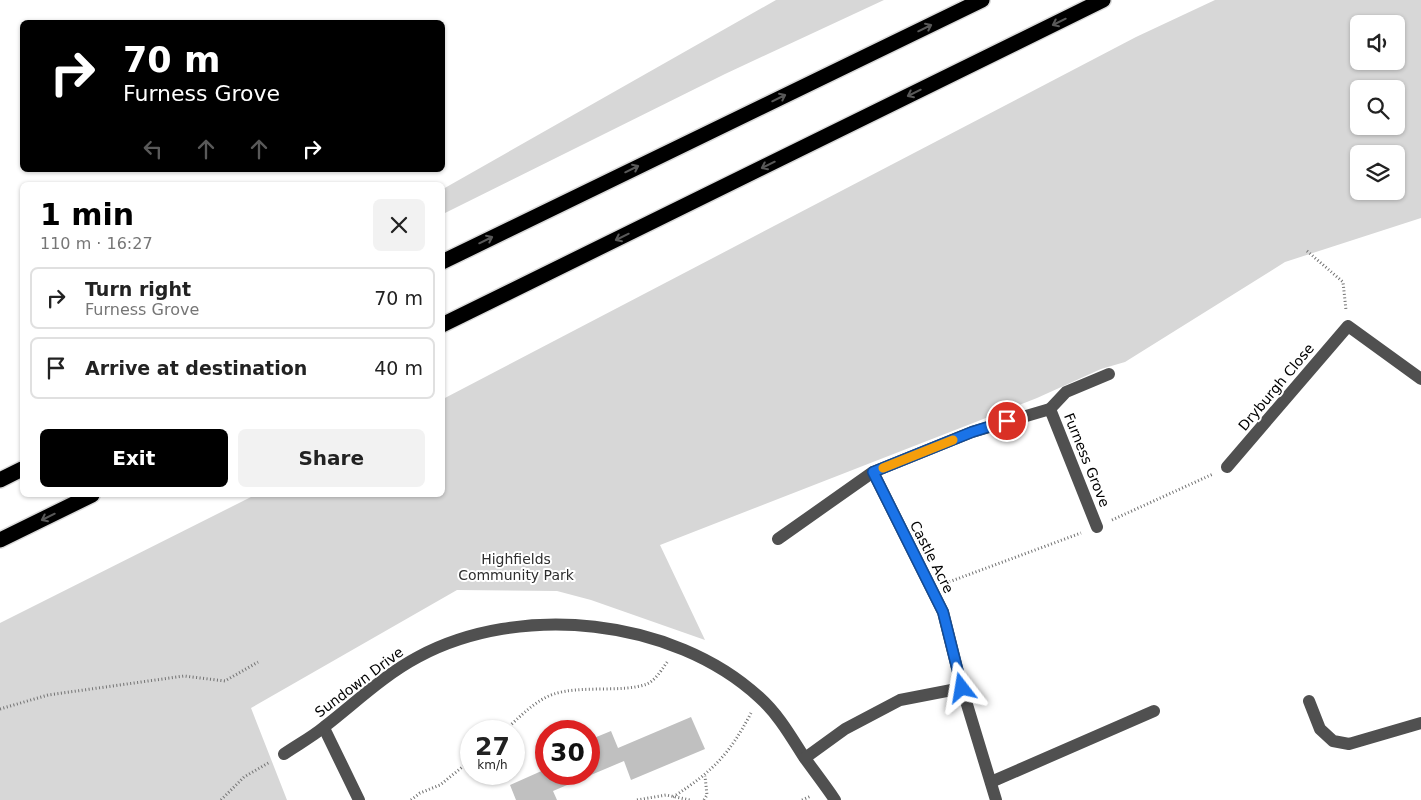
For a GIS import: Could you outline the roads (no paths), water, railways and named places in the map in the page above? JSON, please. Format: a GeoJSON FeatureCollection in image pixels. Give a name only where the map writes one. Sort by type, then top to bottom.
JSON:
{"type":"FeatureCollection","features":[{"type":"Feature","properties":{"kind":"highway"},"geometry":{"type":"LineString","coordinates":[[445,261],[982,0]]}},
{"type":"Feature","properties":{"kind":"highway"},"geometry":{"type":"LineString","coordinates":[[445,323],[1103,0]]}},
{"type":"Feature","properties":{"kind":"highway"},"geometry":{"type":"LineString","coordinates":[[0,480],[20,470]]}},
{"type":"Feature","properties":{"kind":"highway"},"geometry":{"type":"LineString","coordinates":[[0,540],[88,497]]}},
{"type":"Feature","properties":{"kind":"street","name":"Dryburgh Close"},"geometry":{"type":"LineString","coordinates":[[1227,467],[1348,326],[1421,379]]}},
{"type":"Feature","properties":{"kind":"street"},"geometry":{"type":"LineString","coordinates":[[1050,409],[1066,392],[1109,374]]}},
{"type":"Feature","properties":{"kind":"street","name":"Furness Grove"},"geometry":{"type":"LineString","coordinates":[[778,539],[873,472],[972,432],[1050,409],[1097,527]]}},
{"type":"Feature","properties":{"kind":"street","name":"Castle Acre"},"geometry":{"type":"LineString","coordinates":[[873,472],[943,612],[962,688],[996,800]]}},
{"type":"Feature","properties":{"kind":"street","name":"Sundown Drive"},"geometry":{"type":"LineString","coordinates":[[284,754],[324,728],[366,693],[418,657],[460,640],[506,628],[560,623],[623,630],[679,647],[721,670],[759,696],[784,723],[805,758],[835,800]]}},
{"type":"Feature","properties":{"kind":"street"},"geometry":{"type":"LineString","coordinates":[[805,758],[845,728],[900,700],[962,688]]}},
{"type":"Feature","properties":{"kind":"street"},"geometry":{"type":"LineString","coordinates":[[1309,702],[1320,729],[1333,741],[1350,744],[1421,723]]}},
{"type":"Feature","properties":{"kind":"street"},"geometry":{"type":"LineString","coordinates":[[990,782],[1154,711]]}},
{"type":"Feature","properties":{"kind":"street"},"geometry":{"type":"LineString","coordinates":[[324,728],[359,800]]}},
{"type":"Feature","properties":{"kind":"park label","name":"Highfields Community Park"},"geometry":{"type":"Point","coordinates":[516,568]}}]}
